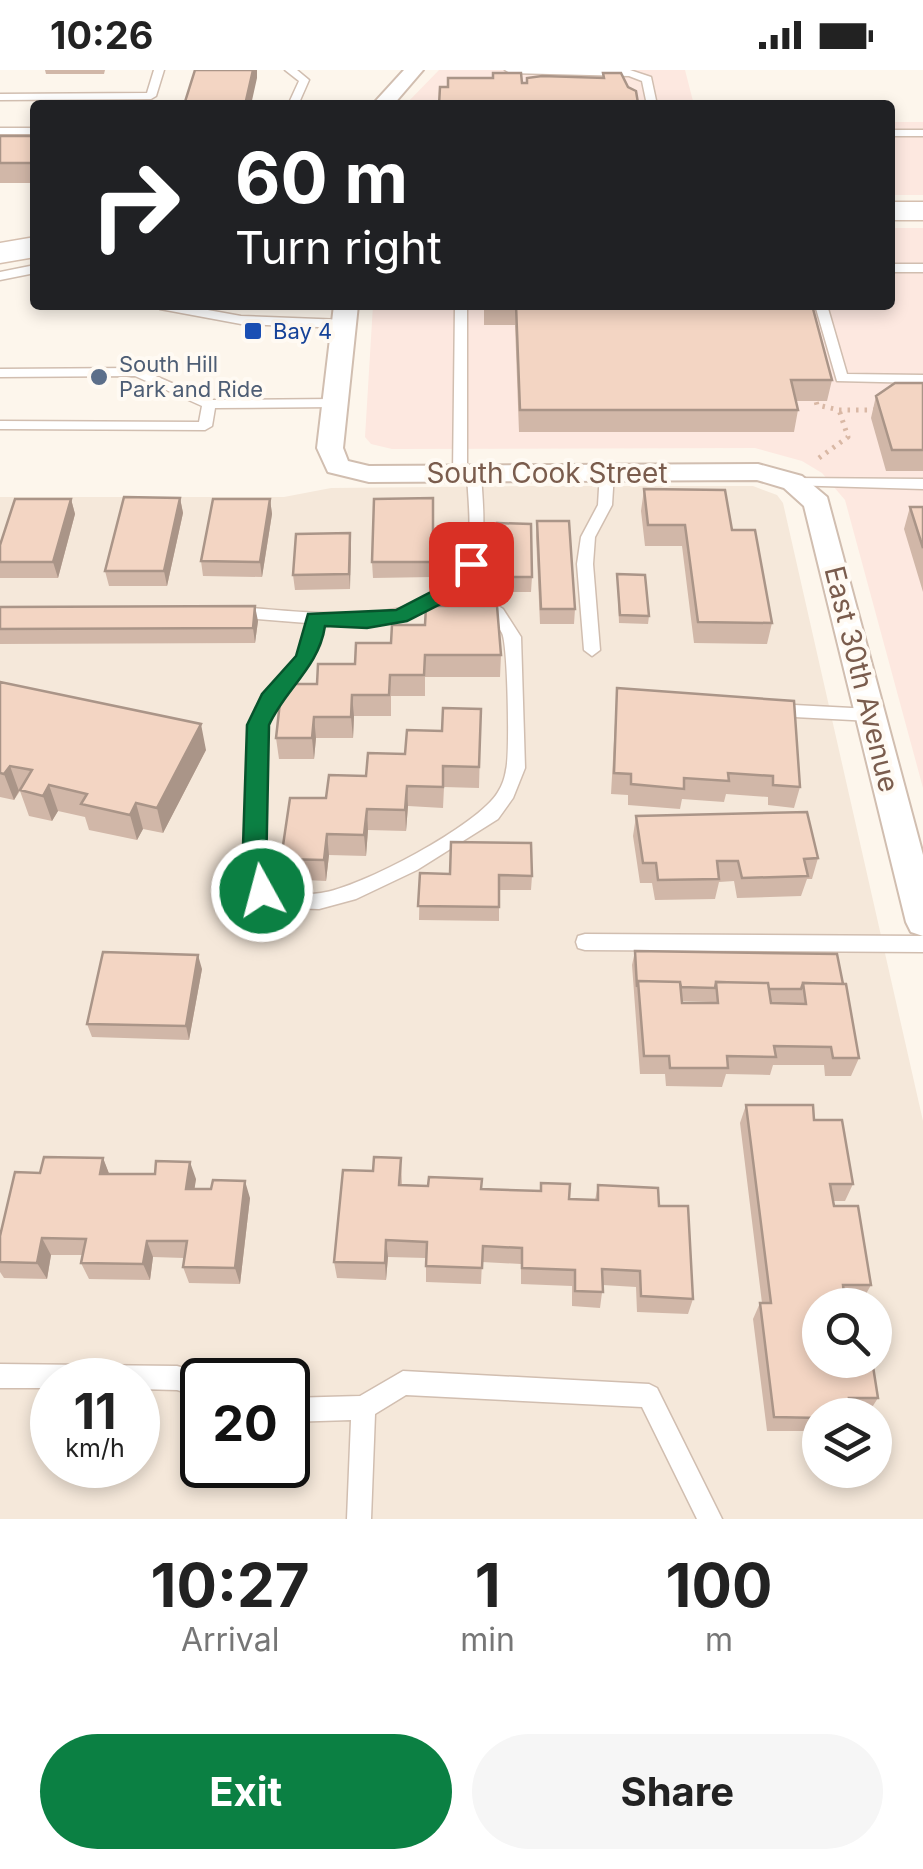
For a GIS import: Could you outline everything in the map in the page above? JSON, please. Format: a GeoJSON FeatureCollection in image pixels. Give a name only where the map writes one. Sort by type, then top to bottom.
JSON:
{"type":"FeatureCollection","features":[{"type":"Feature","properties":{"kind":"main road"},"geometry":{"type":"LineString","coordinates":[[895,211],[923,211]]}},
{"type":"Feature","properties":{"kind":"street"},"geometry":{"type":"LineString","coordinates":[[387,100],[414,70]]}},
{"type":"Feature","properties":{"kind":"street"},"geometry":{"type":"LineString","coordinates":[[335,403],[345,314]]}},
{"type":"Feature","properties":{"kind":"street","name":"South Cook Street"},"geometry":{"type":"LineString","coordinates":[[335,403],[330,448],[338,466],[370,474],[758,472],[793,482]]}},
{"type":"Feature","properties":{"kind":"street","name":"East 30th Avenue"},"geometry":{"type":"LineString","coordinates":[[793,482],[818,502],[923,922]]}},
{"type":"Feature","properties":{"kind":"lane"},"geometry":{"type":"LineString","coordinates":[[0,96],[150,100],[159,70]]}},
{"type":"Feature","properties":{"kind":"lane"},"geometry":{"type":"LineString","coordinates":[[290,70],[304,80],[295,100]]}},
{"type":"Feature","properties":{"kind":"lane"},"geometry":{"type":"LineString","coordinates":[[510,70],[630,72],[647,79],[651,100]]}},
{"type":"Feature","properties":{"kind":"lane"},"geometry":{"type":"LineString","coordinates":[[0,131],[30,131]]}},
{"type":"Feature","properties":{"kind":"lane"},"geometry":{"type":"LineString","coordinates":[[895,133],[923,134]]}},
{"type":"Feature","properties":{"kind":"lane"},"geometry":{"type":"LineString","coordinates":[[0,276],[24,246]]}},
{"type":"Feature","properties":{"kind":"lane"},"geometry":{"type":"LineString","coordinates":[[895,268],[923,268]]}},
{"type":"Feature","properties":{"kind":"lane"},"geometry":{"type":"LineString","coordinates":[[187,310],[242,320],[345,314]]}},
{"type":"Feature","properties":{"kind":"lane"},"geometry":{"type":"LineString","coordinates":[[214,612],[367,621],[400,616],[457,587],[471,564],[475,530],[467,473],[461,310]]}},
{"type":"Feature","properties":{"kind":"lane"},"geometry":{"type":"LineString","coordinates":[[822,310],[842,378],[923,379]]}},
{"type":"Feature","properties":{"kind":"lane"},"geometry":{"type":"LineString","coordinates":[[0,373],[137,372],[209,404],[335,403]]}},
{"type":"Feature","properties":{"kind":"lane"},"geometry":{"type":"LineString","coordinates":[[0,425],[205,426],[209,404]]}},
{"type":"Feature","properties":{"kind":"lane"},"geometry":{"type":"LineString","coordinates":[[592,650],[585,564],[588,537],[605,505],[608,472]]}},
{"type":"Feature","properties":{"kind":"lane"},"geometry":{"type":"LineString","coordinates":[[793,482],[923,484]]}},
{"type":"Feature","properties":{"kind":"lane"},"geometry":{"type":"LineString","coordinates":[[315,619],[312,644],[304,660],[270,699],[258,725],[254,877],[262,891],[294,903],[353,896],[492,814],[507,793],[516,768],[513,637],[497,613],[457,587]]}},
{"type":"Feature","properties":{"kind":"lane"},"geometry":{"type":"LineString","coordinates":[[757,708],[871,715]]}},
{"type":"Feature","properties":{"kind":"lane"},"geometry":{"type":"LineString","coordinates":[[585,942],[923,944]]}},
{"type":"Feature","properties":{"kind":"lane"},"geometry":{"type":"LineString","coordinates":[[0,1376],[180,1379]]}},
{"type":"Feature","properties":{"kind":"lane"},"geometry":{"type":"LineString","coordinates":[[310,1409],[363,1408],[403,1383],[649,1396],[710,1519]]}},
{"type":"Feature","properties":{"kind":"lane"},"geometry":{"type":"LineString","coordinates":[[359,1519],[363,1408]]}},
{"type":"Feature","properties":{"kind":"path"},"geometry":{"type":"LineString","coordinates":[[812,384],[817,405],[840,410],[881,410]]}},
{"type":"Feature","properties":{"kind":"path"},"geometry":{"type":"LineString","coordinates":[[833,448],[848,437],[840,410]]}},
{"type":"Feature","properties":{"kind":"shaded area"},"geometry":{"type":"Polygon","coordinates":[[[439,70],[685,70],[693,100],[410,100],[439,70]]]}},
{"type":"Feature","properties":{"kind":"shaded area"},"geometry":{"type":"Polygon","coordinates":[[[895,122],[923,122],[923,195],[895,195],[895,122]]]}},
{"type":"Feature","properties":{"kind":"shaded area"},"geometry":{"type":"Polygon","coordinates":[[[895,228],[923,228],[923,788],[845,500],[822,473],[802,461],[755,448],[392,449],[371,444],[365,437],[373,310],[895,310],[895,228]]]}},
{"type":"Feature","properties":{"kind":"shaded area"},"geometry":{"type":"Polygon","coordinates":[[[753,486],[777,495],[783,503],[923,1121],[923,1519],[0,1519],[0,497],[284,497],[331,488],[753,486]]]}},
{"type":"Feature","properties":{"kind":"building"},"geometry":{"type":"Polygon","coordinates":[[[195,70],[253,70],[246,100],[186,100],[195,70]]]}},
{"type":"Feature","properties":{"kind":"building"},"geometry":{"type":"Polygon","coordinates":[[[493,73],[521,73],[522,83],[527,83],[527,78],[542,76],[604,78],[603,73],[621,73],[628,87],[636,91],[637,100],[439,100],[440,87],[448,87],[448,78],[493,78],[493,73]]]}},
{"type":"Feature","properties":{"kind":"building"},"geometry":{"type":"Polygon","coordinates":[[[0,136],[30,136],[30,163],[0,163],[0,136]]]}},
{"type":"Feature","properties":{"kind":"building"},"geometry":{"type":"Polygon","coordinates":[[[516,310],[813,310],[832,380],[791,380],[798,410],[520,410],[516,310]]]}},
{"type":"Feature","properties":{"kind":"building"},"geometry":{"type":"Polygon","coordinates":[[[895,383],[923,383],[923,450],[892,450],[876,396],[895,383]]]}},
{"type":"Feature","properties":{"kind":"building"},"geometry":{"type":"Polygon","coordinates":[[[644,489],[725,490],[732,530],[755,530],[772,623],[698,622],[685,525],[648,525],[644,489]]]}},
{"type":"Feature","properties":{"kind":"building"},"geometry":{"type":"Polygon","coordinates":[[[124,497],[180,498],[164,571],[105,571],[124,497]]]}},
{"type":"Feature","properties":{"kind":"building"},"geometry":{"type":"Polygon","coordinates":[[[433,498],[433,562],[372,562],[374,499],[433,498]]]}},
{"type":"Feature","properties":{"kind":"building"},"geometry":{"type":"Polygon","coordinates":[[[15,499],[71,499],[53,562],[0,562],[0,545],[15,499]]]}},
{"type":"Feature","properties":{"kind":"building"},"geometry":{"type":"Polygon","coordinates":[[[213,499],[270,499],[260,562],[201,561],[213,499]]]}},
{"type":"Feature","properties":{"kind":"building"},"geometry":{"type":"Polygon","coordinates":[[[910,507],[923,507],[923,548],[910,507]]]}},
{"type":"Feature","properties":{"kind":"building"},"geometry":{"type":"Polygon","coordinates":[[[537,521],[569,521],[575,609],[541,609],[537,521]]]}},
{"type":"Feature","properties":{"kind":"building"},"geometry":{"type":"Polygon","coordinates":[[[497,523],[531,524],[532,577],[497,577],[497,523]]]}},
{"type":"Feature","properties":{"kind":"building"},"geometry":{"type":"Polygon","coordinates":[[[350,533],[349,574],[293,575],[296,534],[350,533]]]}},
{"type":"Feature","properties":{"kind":"building"},"geometry":{"type":"Polygon","coordinates":[[[617,574],[645,575],[649,616],[620,615],[617,574]]]}},
{"type":"Feature","properties":{"kind":"building"},"geometry":{"type":"Polygon","coordinates":[[[255,606],[253,628],[0,629],[0,607],[255,606]]]}},
{"type":"Feature","properties":{"kind":"building"},"geometry":{"type":"Polygon","coordinates":[[[426,606],[497,606],[501,655],[425,655],[424,675],[390,675],[389,695],[352,695],[351,717],[314,717],[312,738],[276,738],[282,684],[317,684],[318,664],[355,664],[356,643],[391,643],[392,625],[425,625],[426,606]]]}},
{"type":"Feature","properties":{"kind":"building"},"geometry":{"type":"Polygon","coordinates":[[[0,682],[201,724],[157,808],[136,803],[130,815],[81,804],[87,794],[49,785],[43,796],[20,790],[32,770],[10,766],[4,774],[0,773],[0,682]]]}},
{"type":"Feature","properties":{"kind":"building"},"geometry":{"type":"Polygon","coordinates":[[[617,688],[794,701],[800,787],[773,785],[773,776],[728,773],[729,781],[684,778],[684,789],[631,784],[631,774],[614,773],[617,688]]]}},
{"type":"Feature","properties":{"kind":"building"},"geometry":{"type":"Polygon","coordinates":[[[443,708],[481,709],[479,767],[443,766],[443,787],[407,786],[405,810],[367,809],[364,835],[327,834],[324,860],[281,859],[290,798],[326,798],[329,775],[366,776],[368,753],[405,754],[407,730],[442,731],[443,708]]]}},
{"type":"Feature","properties":{"kind":"building"},"geometry":{"type":"Polygon","coordinates":[[[807,812],[818,858],[804,859],[808,876],[742,878],[738,861],[717,861],[719,879],[658,880],[656,863],[643,863],[636,816],[807,812]]]}},
{"type":"Feature","properties":{"kind":"building"},"geometry":{"type":"Polygon","coordinates":[[[451,842],[531,843],[532,876],[499,875],[499,907],[418,906],[420,873],[450,874],[451,842]]]}},
{"type":"Feature","properties":{"kind":"building"},"geometry":{"type":"Polygon","coordinates":[[[635,951],[837,954],[843,984],[803,983],[801,989],[769,989],[768,983],[716,982],[715,988],[638,981],[637,987],[635,951]]]}},
{"type":"Feature","properties":{"kind":"building"},"geometry":{"type":"Polygon","coordinates":[[[103,952],[198,955],[186,1026],[87,1024],[103,952]]]}},
{"type":"Feature","properties":{"kind":"building"},"geometry":{"type":"Polygon","coordinates":[[[638,981],[680,982],[682,1003],[718,1003],[716,982],[768,983],[771,1003],[806,1004],[803,983],[846,984],[859,1058],[833,1058],[831,1047],[774,1046],[776,1057],[727,1056],[728,1068],[670,1068],[669,1056],[644,1056],[638,981]]]}},
{"type":"Feature","properties":{"kind":"building"},"geometry":{"type":"Polygon","coordinates":[[[746,1105],[813,1105],[814,1120],[842,1120],[853,1184],[830,1184],[834,1206],[858,1206],[871,1285],[802,1288],[802,1378],[875,1378],[878,1398],[802,1398],[802,1418],[774,1417],[760,1303],[771,1303],[746,1105]]]}},
{"type":"Feature","properties":{"kind":"building"},"geometry":{"type":"Polygon","coordinates":[[[44,1157],[103,1158],[100,1174],[155,1174],[156,1161],[190,1162],[186,1189],[211,1189],[213,1180],[245,1181],[235,1268],[183,1267],[187,1241],[147,1241],[143,1264],[81,1263],[86,1239],[42,1238],[37,1263],[0,1262],[0,1236],[15,1172],[40,1173],[44,1157]]]}},
{"type":"Feature","properties":{"kind":"building"},"geometry":{"type":"Polygon","coordinates":[[[374,1157],[401,1158],[399,1185],[428,1186],[429,1177],[482,1179],[481,1189],[541,1191],[541,1183],[570,1184],[569,1199],[598,1200],[598,1185],[658,1188],[659,1206],[688,1206],[693,1299],[641,1296],[640,1271],[602,1269],[603,1292],[575,1291],[575,1270],[522,1268],[522,1248],[483,1246],[482,1268],[426,1266],[427,1242],[386,1240],[385,1263],[334,1262],[343,1170],[373,1171],[374,1157]]]}},
{"type":"Feature","properties":{"kind":"place","name":"Bay 4"},"geometry":{"type":"Point","coordinates":[253,331]}},
{"type":"Feature","properties":{"kind":"place","name":"South Hill Park and Ride"},"geometry":{"type":"Point","coordinates":[99,377]}},
{"type":"Feature","properties":{"kind":"route"},"geometry":{"type":"LineString","coordinates":[[262,891],[254,877],[258,725],[270,699],[304,660],[312,644],[315,619],[367,621],[400,616],[457,587],[471,564]]}}]}
